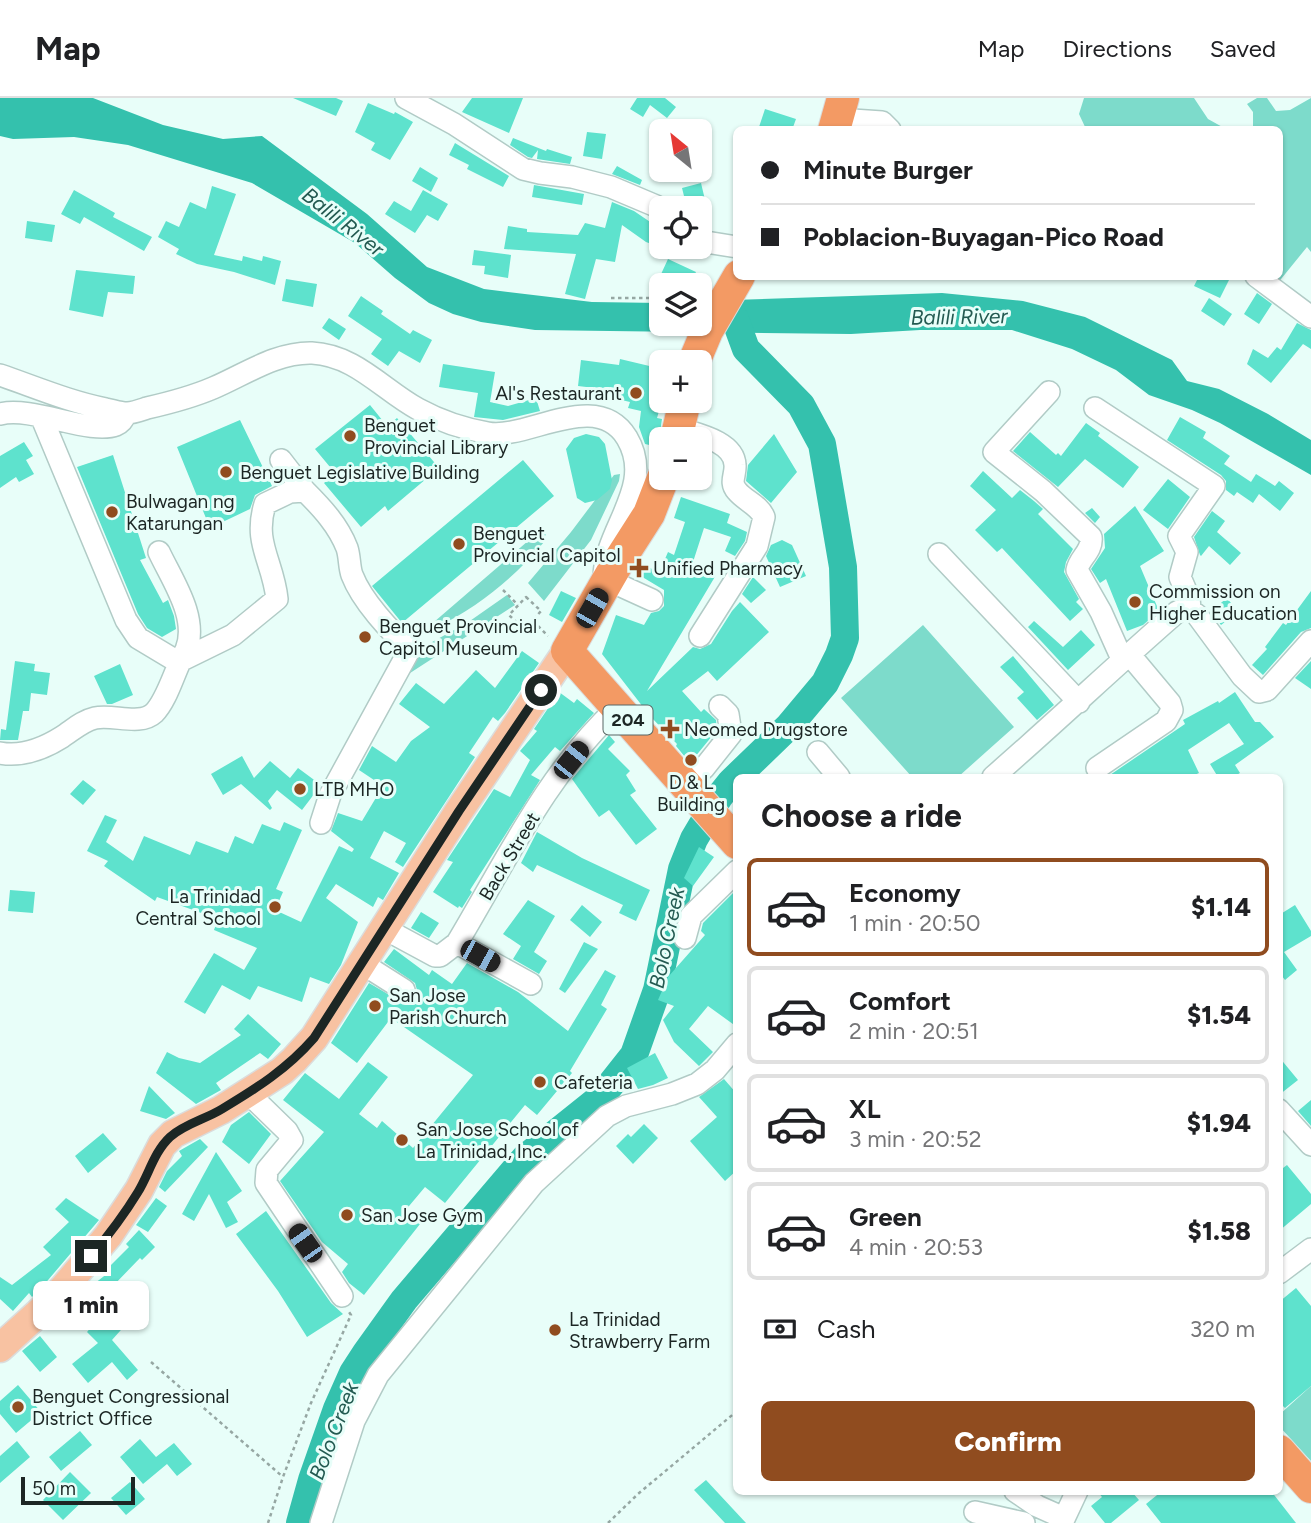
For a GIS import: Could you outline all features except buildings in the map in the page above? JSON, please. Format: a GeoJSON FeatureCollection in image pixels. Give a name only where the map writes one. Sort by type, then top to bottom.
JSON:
{"type":"FeatureCollection","features":[{"type":"Feature","properties":{"kind":"highway"},"geometry":{"type":"LineString","coordinates":[[699,350],[706,331],[736,280]]}},
{"type":"Feature","properties":{"kind":"highway"},"geometry":{"type":"LineString","coordinates":[[567,651],[649,514],[658,490]]}},
{"type":"Feature","properties":{"kind":"highway","name":"204"},"geometry":{"type":"LineString","coordinates":[[567,651],[731,836]]}},
{"type":"Feature","properties":{"kind":"highway"},"geometry":{"type":"LineString","coordinates":[[1283,1456],[1311,1487]]}},
{"type":"Feature","properties":{"kind":"main road"},"geometry":{"type":"LineString","coordinates":[[0,1348],[55,1298],[108,1236],[139,1190],[167,1139],[248,1093],[294,1060],[314,1038],[459,811],[567,651]]}},
{"type":"Feature","properties":{"kind":"street"},"geometry":{"type":"LineString","coordinates":[[406,98],[523,169],[611,187],[649,203]]}},
{"type":"Feature","properties":{"kind":"street"},"geometry":{"type":"LineString","coordinates":[[838,115],[882,122],[886,126]]}},
{"type":"Feature","properties":{"kind":"street"},"geometry":{"type":"LineString","coordinates":[[712,243],[733,246]]}},
{"type":"Feature","properties":{"kind":"street"},"geometry":{"type":"LineString","coordinates":[[1261,280],[1311,317]]}},
{"type":"Feature","properties":{"kind":"street"},"geometry":{"type":"LineString","coordinates":[[0,375],[87,405],[126,413],[168,404],[213,388],[282,357],[312,353],[337,358],[371,374],[418,410],[466,430],[494,434],[562,417],[594,417],[610,422],[625,435],[635,454],[636,473],[633,492],[623,519],[609,543],[604,561],[606,583],[652,600]]}},
{"type":"Feature","properties":{"kind":"street"},"geometry":{"type":"LineString","coordinates":[[1049,392],[994,452],[1043,491],[1091,537],[1091,547],[1077,570],[1126,657],[1170,703],[1172,710],[1166,720],[1097,768]]}},
{"type":"Feature","properties":{"kind":"street"},"geometry":{"type":"LineString","coordinates":[[1095,408],[1214,486],[1179,536],[1187,552],[1180,577],[1189,598],[1190,610]]}},
{"type":"Feature","properties":{"kind":"street"},"geometry":{"type":"LineString","coordinates":[[0,414],[9,412],[41,416],[102,428],[123,420],[126,413]]}},
{"type":"Feature","properties":{"kind":"street"},"geometry":{"type":"LineString","coordinates":[[41,416],[126,620],[138,638],[178,662]]}},
{"type":"Feature","properties":{"kind":"street"},"geometry":{"type":"LineString","coordinates":[[680,423],[728,449],[735,465],[733,486],[757,507],[764,517],[757,546],[700,636]]}},
{"type":"Feature","properties":{"kind":"street"},"geometry":{"type":"LineString","coordinates":[[281,460],[330,517],[347,550],[352,576],[375,612],[410,649],[330,794],[321,823]]}},
{"type":"Feature","properties":{"kind":"street"},"geometry":{"type":"LineString","coordinates":[[178,662],[233,635],[277,599],[275,578],[264,553],[259,523],[265,504],[290,492],[305,491]]}},
{"type":"Feature","properties":{"kind":"street"},"geometry":{"type":"LineString","coordinates":[[0,753],[12,755],[29,752],[59,739],[93,719],[109,716],[140,719],[148,717],[162,702],[178,662],[190,641],[190,629],[181,598],[159,552]]}},
{"type":"Feature","properties":{"kind":"street"},"geometry":{"type":"LineString","coordinates":[[939,554],[1079,702]]}},
{"type":"Feature","properties":{"kind":"street"},"geometry":{"type":"LineString","coordinates":[[996,774],[1184,608],[1190,610],[1242,676],[1259,692],[1267,690],[1311,641]]}},
{"type":"Feature","properties":{"kind":"street"},"geometry":{"type":"LineString","coordinates":[[686,787],[731,734],[729,714],[720,706]]}},
{"type":"Feature","properties":{"kind":"street","name":"Back Street"},"geometry":{"type":"LineString","coordinates":[[457,943],[551,787],[599,726],[617,708]]}},
{"type":"Feature","properties":{"kind":"street"},"geometry":{"type":"LineString","coordinates":[[818,752],[836,774]]}},
{"type":"Feature","properties":{"kind":"street"},"geometry":{"type":"LineString","coordinates":[[685,938],[691,916],[733,874]]}},
{"type":"Feature","properties":{"kind":"street"},"geometry":{"type":"LineString","coordinates":[[385,929],[435,956],[440,956],[457,943],[531,984]]}},
{"type":"Feature","properties":{"kind":"street"},"geometry":{"type":"LineString","coordinates":[[363,964],[404,990]]}},
{"type":"Feature","properties":{"kind":"street"},"geometry":{"type":"LineString","coordinates":[[321,1523],[354,1421],[378,1375],[534,1183],[607,1115],[626,1106],[672,1094],[697,1084],[715,1070],[733,1049]]}},
{"type":"Feature","properties":{"kind":"street"},"geometry":{"type":"LineString","coordinates":[[248,1093],[288,1131],[292,1140],[267,1170],[265,1183],[342,1296]]}},
{"type":"Feature","properties":{"kind":"street"},"geometry":{"type":"LineString","coordinates":[[1283,1114],[1311,1145]]}},
{"type":"Feature","properties":{"kind":"street"},"geometry":{"type":"LineString","coordinates":[[1283,1270],[1311,1249]]}},
{"type":"Feature","properties":{"kind":"street"},"geometry":{"type":"LineString","coordinates":[[1021,1495],[1063,1520],[1075,1495]]}},
{"type":"Feature","properties":{"kind":"street"},"geometry":{"type":"LineString","coordinates":[[975,1512],[1024,1523]]}},
{"type":"Feature","properties":{"kind":"path"},"geometry":{"type":"LineString","coordinates":[[611,298],[649,298]]}},
{"type":"Feature","properties":{"kind":"path"},"geometry":{"type":"LineString","coordinates":[[503,590],[519,606]]}},
{"type":"Feature","properties":{"kind":"path"},"geometry":{"type":"LineString","coordinates":[[526,597],[541,611],[524,629],[509,615],[519,606],[526,597]]}},
{"type":"Feature","properties":{"kind":"path"},"geometry":{"type":"LineString","coordinates":[[268,1523],[311,1403],[351,1315],[342,1296]]}},
{"type":"Feature","properties":{"kind":"path"},"geometry":{"type":"LineString","coordinates":[[151,1362],[283,1476]]}},
{"type":"Feature","properties":{"kind":"path"},"geometry":{"type":"LineString","coordinates":[[608,1523],[638,1494],[733,1414]]}},
{"type":"Feature","properties":{"kind":"shaded area"},"geometry":{"type":"Polygon","coordinates":[[[1084,98],[1194,98],[1208,119],[1221,126],[1085,126],[1079,114],[1084,98]]]}},
{"type":"Feature","properties":{"kind":"shaded area"},"geometry":{"type":"Polygon","coordinates":[[[1257,98],[1267,98],[1276,111],[1290,110],[1311,98],[1311,252],[1307,247],[1283,277],[1283,126],[1253,126],[1253,112],[1247,104],[1257,98]]]}},
{"type":"Feature","properties":{"kind":"shaded area"},"geometry":{"type":"Polygon","coordinates":[[[620,474],[591,540],[544,601],[528,583],[614,475],[620,474]]]}},
{"type":"Feature","properties":{"kind":"shaded area"},"geometry":{"type":"Polygon","coordinates":[[[543,528],[546,533],[544,542],[521,567],[481,601],[437,627],[434,622],[543,528]]]}},
{"type":"Feature","properties":{"kind":"shaded area"},"geometry":{"type":"Polygon","coordinates":[[[507,595],[515,605],[407,675],[410,654],[467,623],[507,595]]]}},
{"type":"Feature","properties":{"kind":"shaded area"},"geometry":{"type":"Polygon","coordinates":[[[923,625],[1014,727],[961,774],[909,774],[841,698],[923,625]]]}},
{"type":"Feature","properties":{"kind":"shaded area"},"geometry":{"type":"Polygon","coordinates":[[[1311,1386],[1311,1461],[1283,1430],[1283,1411],[1311,1386]]]}},
{"type":"Feature","properties":{"kind":"water","name":"Balili River"},"geometry":{"type":"Polygon","coordinates":[[[0,98],[93,98],[163,125],[223,139],[262,136],[367,214],[427,267],[484,289],[592,302],[649,303],[649,331],[535,330],[481,322],[453,314],[429,303],[355,243],[252,183],[128,145],[74,137],[13,139],[0,136],[0,98]]]}},
{"type":"Feature","properties":{"kind":"water","name":"Balili River"},"geometry":{"type":"Polygon","coordinates":[[[942,293],[1023,301],[1085,317],[1172,360],[1187,381],[1219,389],[1311,440],[1311,475],[1220,423],[1149,395],[1116,370],[1072,349],[1012,330],[920,330],[851,334],[712,332],[712,301],[942,293]]]}},
{"type":"Feature","properties":{"kind":"waterway","name":"Bolo Creek"},"geometry":{"type":"LineString","coordinates":[[735,319],[746,349],[801,405],[822,444],[843,567],[845,638],[825,683],[789,726],[739,774]]}},
{"type":"Feature","properties":{"kind":"waterway","name":"Bolo Creek"},"geometry":{"type":"LineString","coordinates":[[300,1523],[337,1409],[353,1373],[366,1353],[404,1300],[525,1158],[600,1098],[634,1055],[657,990],[682,869],[694,839],[719,797],[733,780]]}},
{"type":"Feature","properties":{"kind":"place","name":"Al's Restaurant"},"geometry":{"type":"Point","coordinates":[636,393]}},
{"type":"Feature","properties":{"kind":"place","name":"Benguet Provincial Library"},"geometry":{"type":"Point","coordinates":[350,436]}},
{"type":"Feature","properties":{"kind":"place","name":"Benguet Legislative Building"},"geometry":{"type":"Point","coordinates":[226,472]}},
{"type":"Feature","properties":{"kind":"place","name":"Bulwagan ng Katarungan"},"geometry":{"type":"Point","coordinates":[112,512]}},
{"type":"Feature","properties":{"kind":"place","name":"Benguet Provincial Capitol"},"geometry":{"type":"Point","coordinates":[459,544]}},
{"type":"Feature","properties":{"kind":"place","name":"Unified Pharmacy"},"geometry":{"type":"Point","coordinates":[639,568]}},
{"type":"Feature","properties":{"kind":"place","name":"Commission on Higher Education"},"geometry":{"type":"Point","coordinates":[1135,602]}},
{"type":"Feature","properties":{"kind":"place","name":"Benguet Provincial Capitol Museum"},"geometry":{"type":"Point","coordinates":[365,637]}},
{"type":"Feature","properties":{"kind":"place","name":"Neomed Drugstore"},"geometry":{"type":"Point","coordinates":[670,729]}},
{"type":"Feature","properties":{"kind":"place","name":"D & L Building"},"geometry":{"type":"Point","coordinates":[691,760]}},
{"type":"Feature","properties":{"kind":"place","name":"LTB MHO"},"geometry":{"type":"Point","coordinates":[300,789]}},
{"type":"Feature","properties":{"kind":"place","name":"La Trinidad Central School"},"geometry":{"type":"Point","coordinates":[275,907]}},
{"type":"Feature","properties":{"kind":"place","name":"San Jose Parish Church"},"geometry":{"type":"Point","coordinates":[375,1006]}},
{"type":"Feature","properties":{"kind":"place","name":"Cafeteria"},"geometry":{"type":"Point","coordinates":[540,1082]}},
{"type":"Feature","properties":{"kind":"place","name":"San Jose School of La Trinidad, Inc."},"geometry":{"type":"Point","coordinates":[402,1140]}},
{"type":"Feature","properties":{"kind":"place","name":"San Jose Gym"},"geometry":{"type":"Point","coordinates":[347,1215]}},
{"type":"Feature","properties":{"kind":"place","name":"La Trinidad Strawberry Farm"},"geometry":{"type":"Point","coordinates":[555,1330]}},
{"type":"Feature","properties":{"kind":"place","name":"Benguet Congressional District Office"},"geometry":{"type":"Point","coordinates":[18,1407]}},
{"type":"Feature","properties":{"kind":"route"},"geometry":{"type":"LineString","coordinates":[[91,1256],[139,1190],[162,1145],[173,1134],[221,1110],[282,1071],[314,1038],[459,811],[541,690]]}}]}
